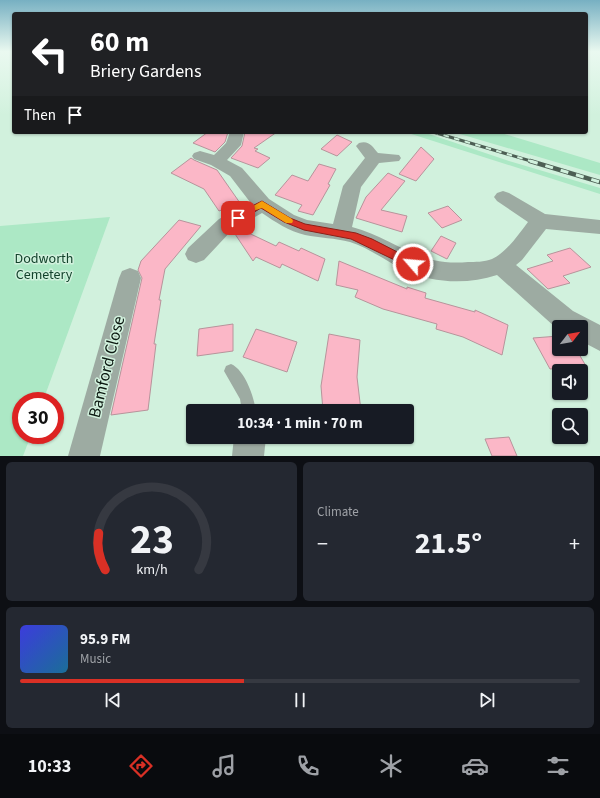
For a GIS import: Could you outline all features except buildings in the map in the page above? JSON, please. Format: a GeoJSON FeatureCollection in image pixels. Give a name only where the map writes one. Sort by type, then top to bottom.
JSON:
{"type":"FeatureCollection","features":[{"type":"Feature","properties":{"kind":"street"},"geometry":{"type":"LineString","coordinates":[[236,134],[233,145],[208,158],[236,172],[262,204],[287,220],[304,227],[341,232],[368,242],[413,264],[437,271],[463,272],[485,270],[500,265],[514,254],[541,221]]}},
{"type":"Feature","properties":{"kind":"street"},"geometry":{"type":"LineString","coordinates":[[341,232],[352,186],[369,152],[393,158]]}},
{"type":"Feature","properties":{"kind":"street"},"geometry":{"type":"LineString","coordinates":[[503,197],[541,221],[600,227]]}},
{"type":"Feature","properties":{"kind":"street"},"geometry":{"type":"LineString","coordinates":[[196,254],[226,224],[262,204]]}},
{"type":"Feature","properties":{"kind":"street"},"geometry":{"type":"LineString","coordinates":[[500,265],[566,320]]}},
{"type":"Feature","properties":{"kind":"street","name":"Bamford Close"},"geometry":{"type":"LineString","coordinates":[[84,456],[130,278]]}},
{"type":"Feature","properties":{"kind":"street"},"geometry":{"type":"LineString","coordinates":[[588,332],[600,338]]}},
{"type":"Feature","properties":{"kind":"street"},"geometry":{"type":"LineString","coordinates":[[248,456],[249,444]]}},
{"type":"Feature","properties":{"kind":"lane"},"geometry":{"type":"LineString","coordinates":[[231,371],[247,397],[248,404]]}},
{"type":"Feature","properties":{"kind":"green space"},"geometry":{"type":"Polygon","coordinates":[[[411,134],[429,134],[509,161],[600,188],[600,194],[411,134]]]}},
{"type":"Feature","properties":{"kind":"green space"},"geometry":{"type":"Polygon","coordinates":[[[460,134],[505,134],[600,163],[600,175],[460,134]]]}},
{"type":"Feature","properties":{"kind":"green space","name":"Dodworth Cemetery"},"geometry":{"type":"Polygon","coordinates":[[[110,217],[46,392],[12,392],[12,444],[28,444],[23,456],[0,456],[0,226],[110,217]]]}},
{"type":"Feature","properties":{"kind":"railway"},"geometry":{"type":"LineString","coordinates":[[440,134],[534,162]]}},
{"type":"Feature","properties":{"kind":"railway"},"geometry":{"type":"LineString","coordinates":[[530,161],[600,182]]}},
{"type":"Feature","properties":{"kind":"slow traffic"},"geometry":{"type":"LineString","coordinates":[[256,207],[262,204],[289,221]]}},
{"type":"Feature","properties":{"kind":"route"},"geometry":{"type":"LineString","coordinates":[[238,218],[262,204],[287,220],[304,227],[353,235],[413,264]]}}]}
